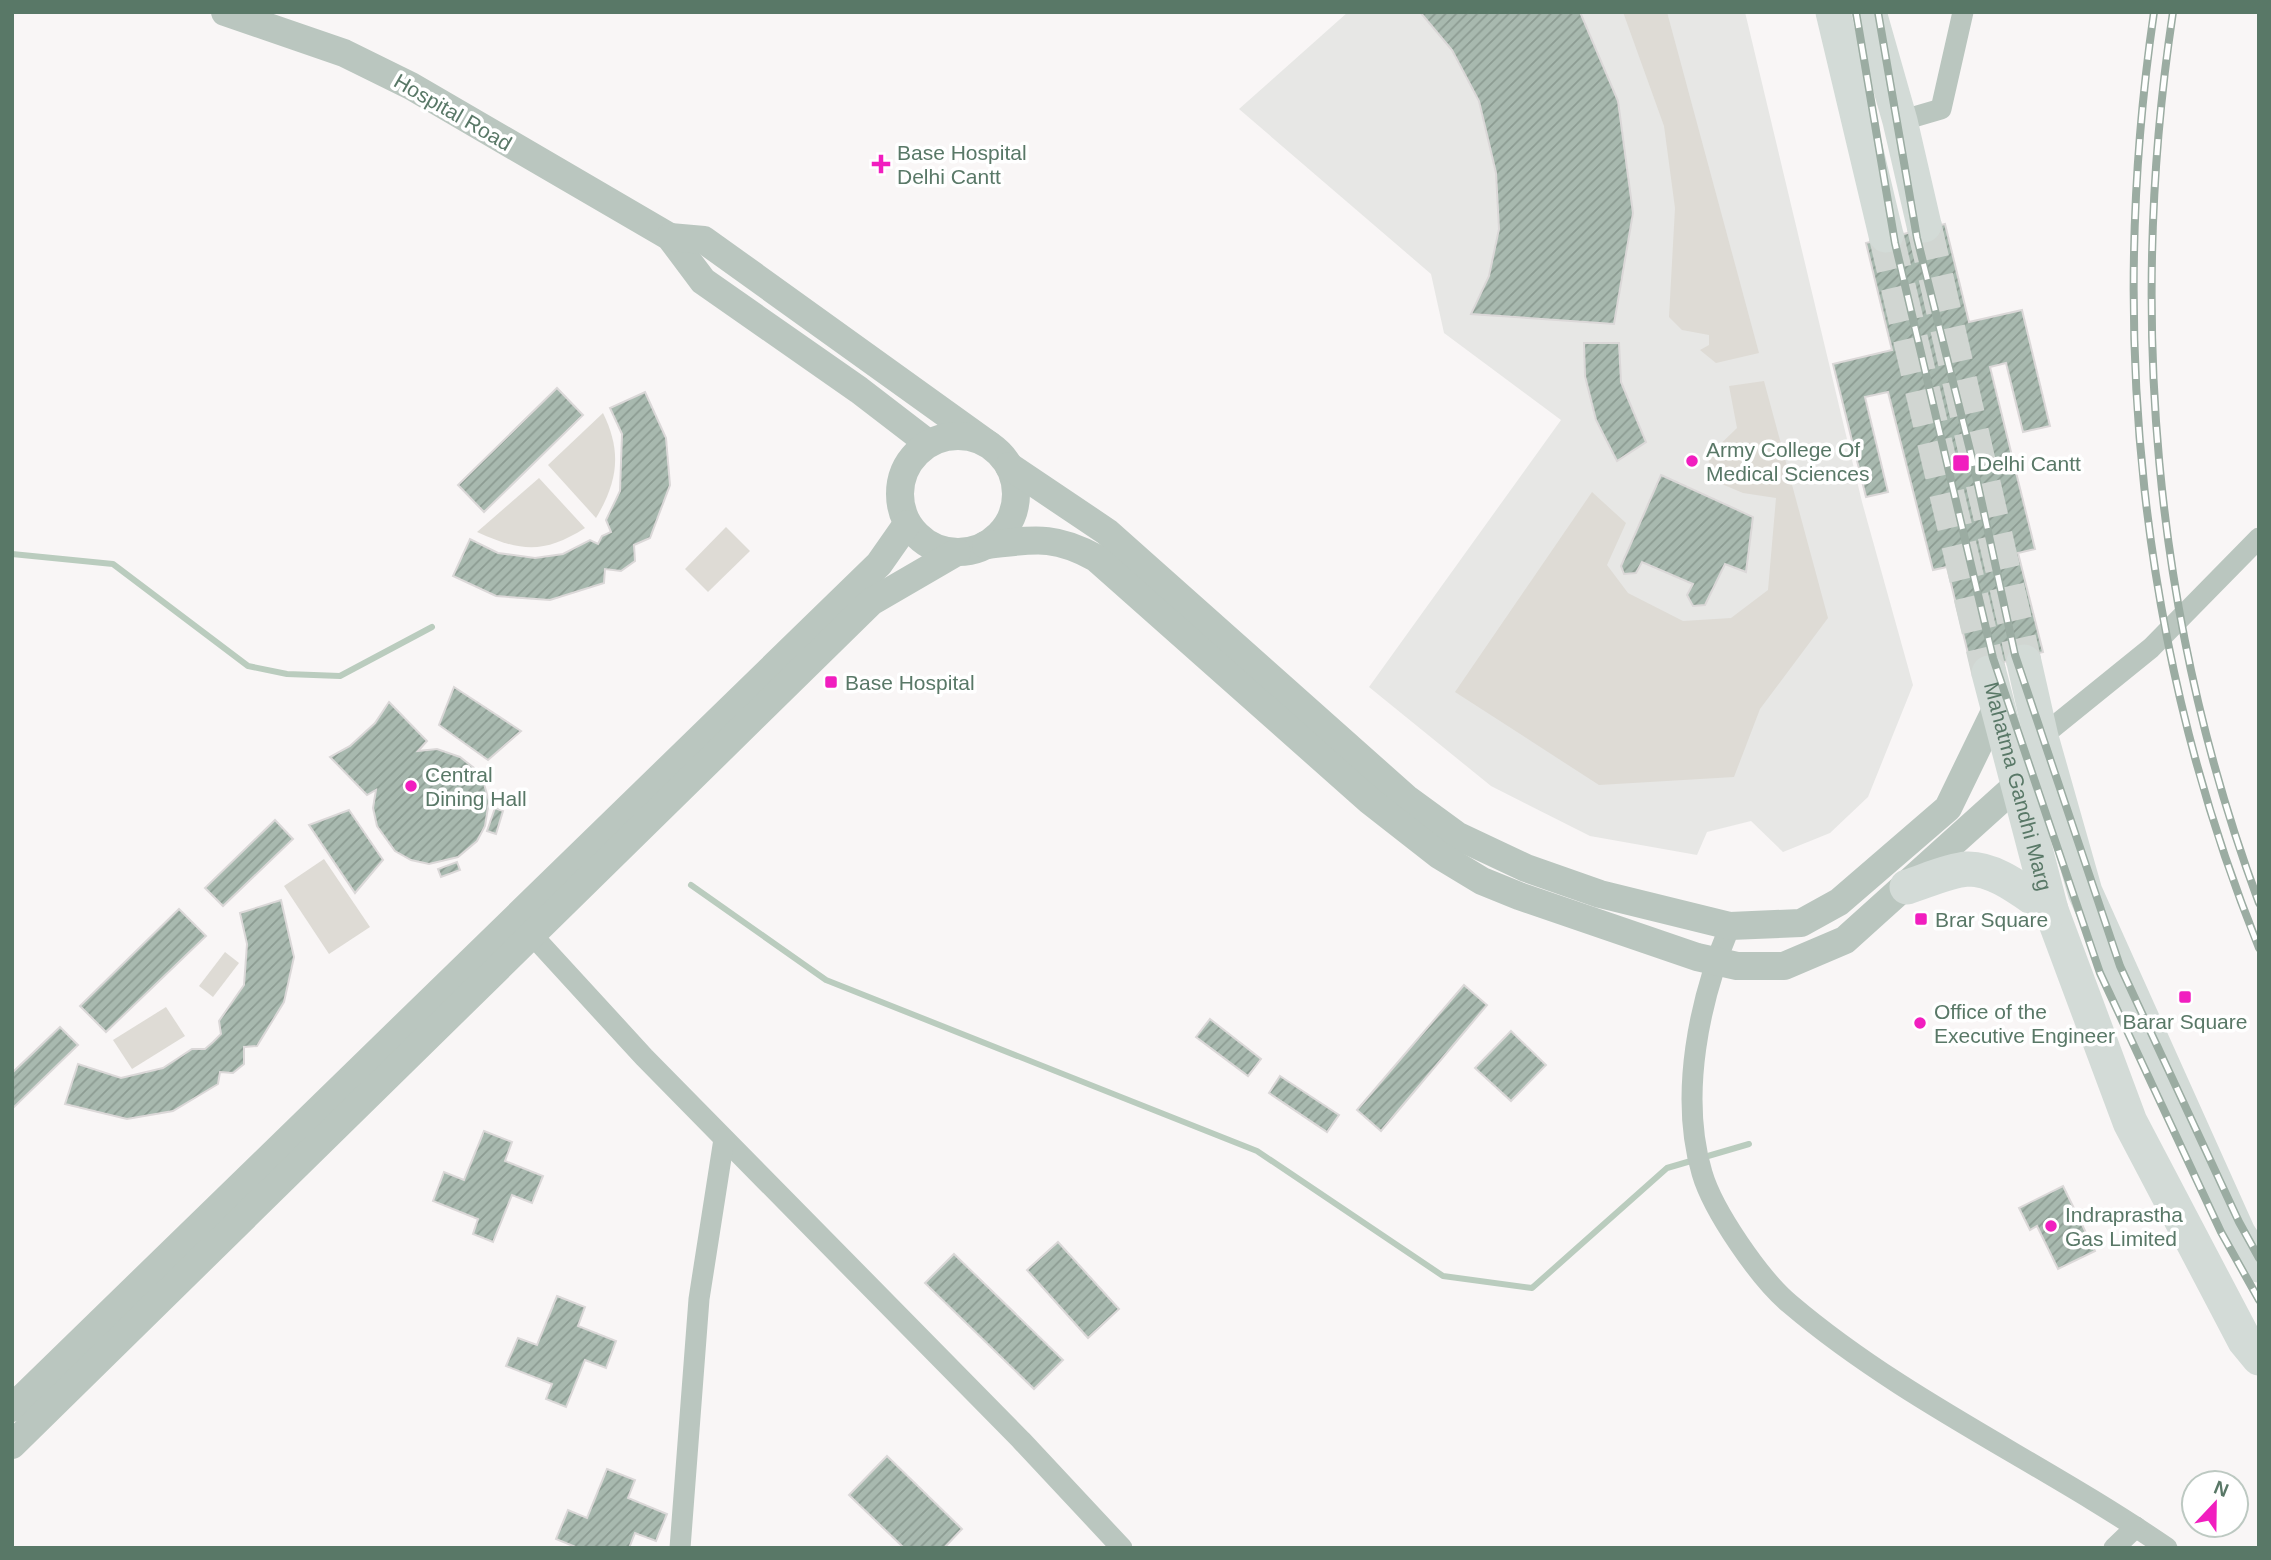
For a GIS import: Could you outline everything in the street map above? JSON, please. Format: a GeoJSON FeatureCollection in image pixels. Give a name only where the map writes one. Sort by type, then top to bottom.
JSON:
{"type":"FeatureCollection","features":[{"type":"Feature","properties":{"kind":"main road"},"geometry":{"type":"LineString","coordinates":[[1833,12],[1886,235]]}},
{"type":"Feature","properties":{"kind":"main road"},"geometry":{"type":"LineString","coordinates":[[1869,12],[1900,121],[1924,225]]}},
{"type":"Feature","properties":{"kind":"main road","name":"Mahatma Gandhi Marg"},"geometry":{"type":"LineString","coordinates":[[2024,662],[2041,737],[2085,892],[2238,1233],[2259,1265]]}},
{"type":"Feature","properties":{"kind":"main road","name":"Mahatma Gandhi Marg"},"geometry":{"type":"LineString","coordinates":[[1989,673],[2051,910],[2130,1122],[2245,1341],[2259,1358]]}},
{"type":"Feature","properties":{"kind":"main road"},"geometry":{"type":"LineString","coordinates":[[1908,887],[1957,871],[1977,870],[2001,878],[2051,910]]}},
{"type":"Feature","properties":{"kind":"street","name":"Hospital Road"},"geometry":{"type":"LineString","coordinates":[[225,12],[344,54],[411,86],[670,237],[703,281],[859,390],[928,443]]}},
{"type":"Feature","properties":{"kind":"street"},"geometry":{"type":"LineString","coordinates":[[1900,121],[1941,109],[1962,12]]}},
{"type":"Feature","properties":{"kind":"street","name":"Hospital Road"},"geometry":{"type":"LineString","coordinates":[[670,237],[704,240],[988,444]]}},
{"type":"Feature","properties":{"kind":"street"},"geometry":{"type":"LineString","coordinates":[[957,552],[928,545],[907,524],[899,496],[905,466],[928,443],[959,435],[988,444],[1009,466],[1107,532],[1406,798],[1458,836],[1526,868],[1600,894],[1730,926],[1801,923],[1839,902],[1948,808],[1997,707]]}},
{"type":"Feature","properties":{"kind":"street"},"geometry":{"type":"LineString","coordinates":[[986,545],[1008,524],[1014,510],[1015,480],[1009,466]]}},
{"type":"Feature","properties":{"kind":"street"},"geometry":{"type":"LineString","coordinates":[[12,1445],[879,564],[907,524]]}},
{"type":"Feature","properties":{"kind":"street"},"geometry":{"type":"LineString","coordinates":[[2041,737],[2151,648],[2259,538]]}},
{"type":"Feature","properties":{"kind":"street"},"geometry":{"type":"LineString","coordinates":[[12,1409],[871,602],[957,552],[986,545],[1033,540],[1068,542],[1096,558],[1370,801],[1439,855],[1482,881],[1606,928],[1737,966],[1784,966],[1845,940],[1908,887],[2017,785]]}},
{"type":"Feature","properties":{"kind":"street"},"geometry":{"type":"LineString","coordinates":[[524,926],[644,1057],[1011,1430],[1122,1548]]}},
{"type":"Feature","properties":{"kind":"street"},"geometry":{"type":"LineString","coordinates":[[1730,926],[1715,961],[1699,1035],[1690,1119],[1699,1159],[1733,1236],[1788,1302],[1878,1370],[2166,1548]]}},
{"type":"Feature","properties":{"kind":"street"},"geometry":{"type":"LineString","coordinates":[[680,1548],[699,1299],[724,1139]]}},
{"type":"Feature","properties":{"kind":"street"},"geometry":{"type":"LineString","coordinates":[[2114,1548],[2136,1527]]}},
{"type":"Feature","properties":{"kind":"shaded area","name":"Army College Of Medical Sciences"},"geometry":{"type":"Polygon","coordinates":[[[1348,12],[1745,12],[1862,502],[1913,685],[1868,797],[1830,833],[1783,852],[1751,821],[1707,832],[1697,855],[1590,836],[1491,786],[1369,687],[1561,420],[1444,333],[1431,274],[1239,109],[1348,12]]]}},
{"type":"Feature","properties":{"kind":"shaded area"},"geometry":{"type":"Polygon","coordinates":[[[1623,12],[1667,12],[1759,353],[1716,363],[1700,350],[1709,345],[1709,335],[1682,330],[1669,317],[1675,208],[1664,126],[1623,12]]]}},
{"type":"Feature","properties":{"kind":"shaded area"},"geometry":{"type":"Polygon","coordinates":[[[1764,381],[1828,618],[1760,709],[1734,777],[1599,785],[1455,692],[1592,492],[1626,523],[1607,565],[1628,593],[1683,621],[1731,618],[1768,590],[1776,498],[1743,493],[1717,482],[1707,457],[1737,428],[1729,386],[1764,381]]]}},
{"type":"Feature","properties":{"kind":"shaded area"},"geometry":{"type":"Polygon","coordinates":[[[603,413],[613,441],[615,466],[609,491],[596,518],[548,465],[603,413]]]}},
{"type":"Feature","properties":{"kind":"shaded area"},"geometry":{"type":"Polygon","coordinates":[[[539,478],[585,528],[557,542],[532,547],[507,543],[477,532],[539,478]]]}},
{"type":"Feature","properties":{"kind":"shaded area"},"geometry":{"type":"Polygon","coordinates":[[[726,527],[750,551],[708,592],[685,569],[726,527]]]}},
{"type":"Feature","properties":{"kind":"shaded area"},"geometry":{"type":"Polygon","coordinates":[[[324,859],[370,927],[329,954],[284,886],[324,859]]]}},
{"type":"Feature","properties":{"kind":"shaded area"},"geometry":{"type":"Polygon","coordinates":[[[225,952],[239,963],[213,997],[199,986],[225,952]]]}},
{"type":"Feature","properties":{"kind":"shaded area"},"geometry":{"type":"Polygon","coordinates":[[[166,1007],[185,1036],[132,1069],[113,1040],[166,1007]]]}},
{"type":"Feature","properties":{"kind":"building"},"geometry":{"type":"Polygon","coordinates":[[[1420,12],[1580,12],[1618,101],[1633,213],[1614,324],[1471,314],[1489,276],[1499,229],[1496,173],[1479,101],[1452,50],[1420,12]]]}},
{"type":"Feature","properties":{"kind":"building"},"geometry":{"type":"Polygon","coordinates":[[[1945,224],[1969,322],[2022,310],[2050,426],[2023,432],[2006,363],[1990,367],[2035,549],[2018,553],[2043,652],[1972,670],[1947,567],[1933,570],[1888,392],[1865,397],[1888,492],[1866,497],[1833,364],[1892,350],[1866,243],[1945,224]]]}},
{"type":"Feature","properties":{"kind":"building"},"geometry":{"type":"Polygon","coordinates":[[[1584,343],[1619,343],[1621,382],[1646,442],[1617,461],[1596,420],[1585,376],[1584,343]]]}},
{"type":"Feature","properties":{"kind":"building"},"geometry":{"type":"Polygon","coordinates":[[[557,388],[583,415],[484,512],[458,485],[557,388]]]}},
{"type":"Feature","properties":{"kind":"building"},"geometry":{"type":"Polygon","coordinates":[[[645,392],[666,438],[670,485],[650,538],[634,545],[635,561],[621,571],[605,569],[604,583],[550,600],[496,596],[453,576],[470,539],[498,553],[535,558],[563,554],[590,540],[598,544],[602,536],[611,532],[606,520],[620,491],[622,434],[610,408],[645,392]]]}},
{"type":"Feature","properties":{"kind":"building"},"geometry":{"type":"Polygon","coordinates":[[[1661,475],[1753,517],[1746,572],[1725,564],[1705,605],[1693,606],[1687,595],[1693,584],[1642,562],[1636,573],[1624,574],[1621,566],[1661,475]]]}},
{"type":"Feature","properties":{"kind":"building"},"geometry":{"type":"Polygon","coordinates":[[[454,687],[521,731],[488,760],[439,725],[454,687]]]}},
{"type":"Feature","properties":{"kind":"building"},"geometry":{"type":"Polygon","coordinates":[[[389,702],[427,741],[418,751],[437,749],[460,757],[474,768],[484,784],[489,801],[485,826],[477,841],[458,857],[429,864],[411,860],[395,851],[377,826],[373,808],[376,790],[367,795],[330,757],[350,746],[375,723],[389,702]]]}},
{"type":"Feature","properties":{"kind":"building"},"geometry":{"type":"Polygon","coordinates":[[[495,808],[503,811],[496,834],[487,831],[495,808]]]}},
{"type":"Feature","properties":{"kind":"building"},"geometry":{"type":"Polygon","coordinates":[[[349,810],[383,860],[355,893],[309,825],[349,810]]]}},
{"type":"Feature","properties":{"kind":"building"},"geometry":{"type":"Polygon","coordinates":[[[275,820],[293,839],[223,906],[205,888],[275,820]]]}},
{"type":"Feature","properties":{"kind":"building"},"geometry":{"type":"Polygon","coordinates":[[[457,862],[460,870],[441,877],[438,869],[457,862]]]}},
{"type":"Feature","properties":{"kind":"building"},"geometry":{"type":"Polygon","coordinates":[[[281,900],[294,957],[284,1002],[257,1046],[244,1047],[244,1064],[233,1073],[220,1072],[218,1084],[173,1111],[127,1119],[65,1104],[78,1064],[121,1078],[163,1068],[192,1049],[205,1049],[213,1042],[221,1034],[219,1021],[244,985],[247,944],[240,913],[281,900]]]}},
{"type":"Feature","properties":{"kind":"building"},"geometry":{"type":"Polygon","coordinates":[[[179,909],[206,936],[106,1032],[80,1006],[179,909]]]}},
{"type":"Feature","properties":{"kind":"building"},"geometry":{"type":"Polygon","coordinates":[[[1464,985],[1487,1005],[1381,1131],[1357,1110],[1464,985]]]}},
{"type":"Feature","properties":{"kind":"building"},"geometry":{"type":"Polygon","coordinates":[[[1210,1019],[1261,1059],[1248,1076],[1196,1037],[1210,1019]]]}},
{"type":"Feature","properties":{"kind":"building"},"geometry":{"type":"Polygon","coordinates":[[[60,1027],[78,1045],[12,1109],[12,1073],[60,1027]]]}},
{"type":"Feature","properties":{"kind":"building"},"geometry":{"type":"Polygon","coordinates":[[[1511,1031],[1546,1065],[1511,1101],[1475,1068],[1511,1031]]]}},
{"type":"Feature","properties":{"kind":"building"},"geometry":{"type":"Polygon","coordinates":[[[1280,1076],[1339,1115],[1327,1132],[1269,1093],[1280,1076]]]}},
{"type":"Feature","properties":{"kind":"building"},"geometry":{"type":"Polygon","coordinates":[[[484,1131],[512,1142],[505,1161],[543,1176],[532,1203],[512,1195],[493,1242],[473,1234],[478,1219],[433,1201],[444,1172],[464,1180],[484,1131]]]}},
{"type":"Feature","properties":{"kind":"building"},"geometry":{"type":"Polygon","coordinates":[[[2063,1186],[2095,1251],[2058,1269],[2037,1226],[2030,1230],[2019,1208],[2063,1186]]]}},
{"type":"Feature","properties":{"kind":"building"},"geometry":{"type":"Polygon","coordinates":[[[1058,1242],[1119,1309],[1088,1338],[1027,1270],[1058,1242]]]}},
{"type":"Feature","properties":{"kind":"building"},"geometry":{"type":"Polygon","coordinates":[[[954,1254],[1063,1360],[1034,1389],[925,1283],[954,1254]]]}},
{"type":"Feature","properties":{"kind":"building"},"geometry":{"type":"Polygon","coordinates":[[[557,1296],[585,1307],[578,1326],[616,1341],[606,1368],[585,1360],[566,1407],[546,1399],[552,1384],[506,1366],[518,1338],[537,1345],[557,1296]]]}},
{"type":"Feature","properties":{"kind":"building"},"geometry":{"type":"Polygon","coordinates":[[[887,1456],[962,1529],[944,1548],[904,1548],[849,1495],[887,1456]]]}},
{"type":"Feature","properties":{"kind":"building"},"geometry":{"type":"Polygon","coordinates":[[[607,1469],[635,1480],[628,1498],[667,1514],[656,1541],[635,1533],[629,1548],[578,1548],[556,1539],[568,1510],[587,1518],[607,1469]]]}},
{"type":"Feature","properties":{"kind":"waterway"},"geometry":{"type":"LineString","coordinates":[[12,554],[113,564],[248,666],[287,674],[340,676],[432,627]]}},
{"type":"Feature","properties":{"kind":"waterway"},"geometry":{"type":"LineString","coordinates":[[691,885],[826,980],[1257,1151],[1443,1276],[1532,1288],[1667,1168],[1749,1144]]}},
{"type":"Feature","properties":{"kind":"tunnel"},"geometry":{"type":"LineString","coordinates":[[1924,225],[2024,662]]}},
{"type":"Feature","properties":{"kind":"tunnel"},"geometry":{"type":"LineString","coordinates":[[1886,235],[1989,673]]}},
{"type":"Feature","properties":{"kind":"railway"},"geometry":{"type":"LineString","coordinates":[[1856,12],[1895,243],[1993,658],[2100,973],[2221,1232],[2259,1300]]}},
{"type":"Feature","properties":{"kind":"railway"},"geometry":{"type":"LineString","coordinates":[[1878,12],[1917,238],[1972,458],[2015,655],[2120,966],[2239,1222],[2259,1258]]}},
{"type":"Feature","properties":{"kind":"railway"},"geometry":{"type":"LineString","coordinates":[[2154,12],[2140,131],[2134,250],[2135,369],[2144,487],[2161,605],[2185,721],[2218,835],[2259,948]]}},
{"type":"Feature","properties":{"kind":"railway"},"geometry":{"type":"LineString","coordinates":[[2173,12],[2159,124],[2153,237],[2152,350],[2159,463],[2173,575],[2195,686],[2223,795],[2259,903]]}},
{"type":"Feature","properties":{"kind":"place","name":"Base Hospital Delhi Cantt"},"geometry":{"type":"Point","coordinates":[881,164]}},
{"type":"Feature","properties":{"kind":"place","name":"Army College Of Medical Sciences"},"geometry":{"type":"Point","coordinates":[1692,461]}},
{"type":"Feature","properties":{"kind":"place","name":"Delhi Cantt"},"geometry":{"type":"Point","coordinates":[1961,463]}},
{"type":"Feature","properties":{"kind":"place","name":"Base Hospital"},"geometry":{"type":"Point","coordinates":[831,682]}},
{"type":"Feature","properties":{"kind":"place","name":"Central Dining Hall"},"geometry":{"type":"Point","coordinates":[411,786]}},
{"type":"Feature","properties":{"kind":"place","name":"Brar Square"},"geometry":{"type":"Point","coordinates":[1921,919]}},
{"type":"Feature","properties":{"kind":"place","name":"Barar Square"},"geometry":{"type":"Point","coordinates":[2185,997]}},
{"type":"Feature","properties":{"kind":"place","name":"Office of the Executive Engineer"},"geometry":{"type":"Point","coordinates":[1920,1023]}},
{"type":"Feature","properties":{"kind":"place","name":"Indraprastha Gas Limited"},"geometry":{"type":"Point","coordinates":[2051,1226]}}]}
